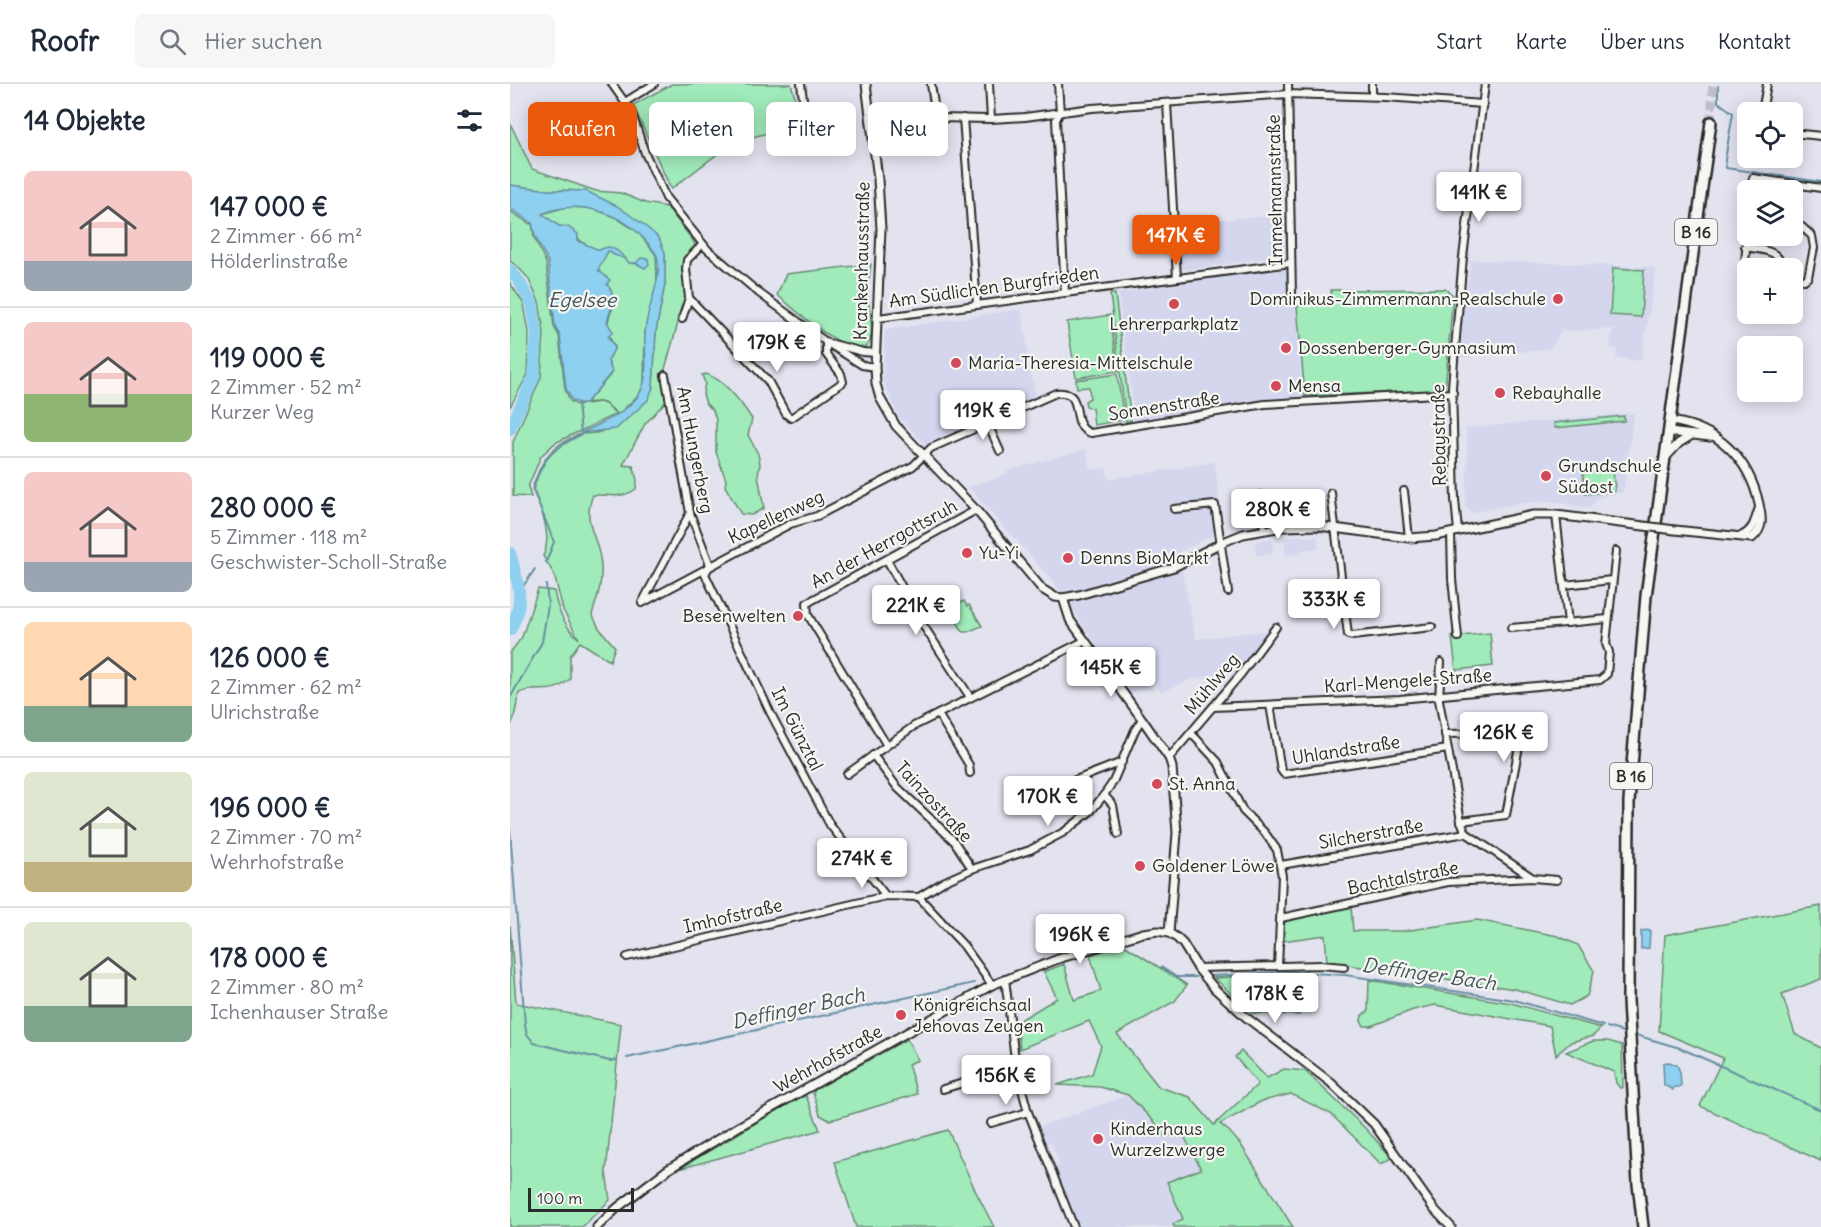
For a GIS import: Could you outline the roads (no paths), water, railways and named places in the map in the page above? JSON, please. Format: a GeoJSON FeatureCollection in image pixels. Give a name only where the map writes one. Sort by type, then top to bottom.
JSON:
{"type":"FeatureCollection","features":[{"type":"Feature","properties":{"kind":"main road","name":"B 16"},"geometry":{"type":"LineString","coordinates":[[1643,1226],[1630,1061],[1629,802],[1646,596],[1711,122]]}},
{"type":"Feature","properties":{"kind":"street"},"geometry":{"type":"LineString","coordinates":[[612,84],[625,102],[654,84]]}},
{"type":"Feature","properties":{"kind":"street"},"geometry":{"type":"LineString","coordinates":[[637,94],[644,84]]}},
{"type":"Feature","properties":{"kind":"street"},"geometry":{"type":"LineString","coordinates":[[801,84],[803,102]]}},
{"type":"Feature","properties":{"kind":"street","name":"Krankenhausstraße"},"geometry":{"type":"LineString","coordinates":[[866,84],[869,102]]}},
{"type":"Feature","properties":{"kind":"street"},"geometry":{"type":"LineString","coordinates":[[931,84],[934,102]]}},
{"type":"Feature","properties":{"kind":"street"},"geometry":{"type":"LineString","coordinates":[[989,84],[991,119]]}},
{"type":"Feature","properties":{"kind":"street"},"geometry":{"type":"LineString","coordinates":[[1058,84],[1060,112],[1056,120],[1065,293]]}},
{"type":"Feature","properties":{"kind":"street","name":"Immelmannstraße"},"geometry":{"type":"LineString","coordinates":[[1288,84],[1292,295]]}},
{"type":"Feature","properties":{"kind":"street"},"geometry":{"type":"LineString","coordinates":[[1372,84],[1372,96]]}},
{"type":"Feature","properties":{"kind":"street"},"geometry":{"type":"LineString","coordinates":[[1764,102],[1767,84]]}},
{"type":"Feature","properties":{"kind":"street","name":"Rebaystraße"},"geometry":{"type":"LineString","coordinates":[[1458,637],[1452,579],[1455,532],[1453,393],[1463,257],[1485,86]]}},
{"type":"Feature","properties":{"kind":"street"},"geometry":{"type":"LineString","coordinates":[[948,118],[991,119],[1288,94],[1372,96],[1483,104]]}},
{"type":"Feature","properties":{"kind":"street"},"geometry":{"type":"LineString","coordinates":[[1167,103],[1177,278]]}},
{"type":"Feature","properties":{"kind":"street"},"geometry":{"type":"LineString","coordinates":[[963,118],[977,305]]}},
{"type":"Feature","properties":{"kind":"street"},"geometry":{"type":"LineString","coordinates":[[637,129],[645,153],[666,198],[703,244],[759,293],[826,342],[862,365],[875,367]]}},
{"type":"Feature","properties":{"kind":"street"},"geometry":{"type":"LineString","coordinates":[[1803,134],[1821,136]]}},
{"type":"Feature","properties":{"kind":"street","name":"Krankenhausstraße"},"geometry":{"type":"LineString","coordinates":[[875,156],[881,230],[875,367],[876,384],[887,412],[923,457],[976,510],[1042,589],[1050,595],[1063,598]]}},
{"type":"Feature","properties":{"kind":"street"},"geometry":{"type":"LineString","coordinates":[[1752,180],[1753,178],[1767,180]]}},
{"type":"Feature","properties":{"kind":"street"},"geometry":{"type":"LineString","coordinates":[[1803,185],[1821,188]]}},
{"type":"Feature","properties":{"kind":"street"},"geometry":{"type":"LineString","coordinates":[[1803,228],[1812,236],[1814,248],[1808,277],[1803,280]]}},
{"type":"Feature","properties":{"kind":"street"},"geometry":{"type":"LineString","coordinates":[[682,319],[689,298],[687,260],[703,244]]}},
{"type":"Feature","properties":{"kind":"street"},"geometry":{"type":"LineString","coordinates":[[1745,258],[1745,247],[1773,252],[1779,258]]}},
{"type":"Feature","properties":{"kind":"street","name":"Am Südlichen Burgfrieden"},"geometry":{"type":"LineString","coordinates":[[878,318],[1291,263]]}},
{"type":"Feature","properties":{"kind":"street"},"geometry":{"type":"LineString","coordinates":[[689,298],[768,381],[786,414],[791,418],[843,382],[841,374],[826,354],[826,342]]}},
{"type":"Feature","properties":{"kind":"street"},"geometry":{"type":"LineString","coordinates":[[826,342],[876,354]]}},
{"type":"Feature","properties":{"kind":"street","name":"Am Hungerberg"},"geometry":{"type":"LineString","coordinates":[[665,375],[690,513],[710,565]]}},
{"type":"Feature","properties":{"kind":"street","name":"Sonnenstraße"},"geometry":{"type":"LineString","coordinates":[[923,457],[931,448],[987,422],[1056,393],[1064,392],[1072,396],[1076,403],[1080,428],[1091,433],[1265,404],[1453,393]]}},
{"type":"Feature","properties":{"kind":"street"},"geometry":{"type":"LineString","coordinates":[[1451,1227],[1434,1209],[1374,1124],[1330,1082],[1229,1003],[1207,981],[1183,944],[1169,933],[1178,833],[1174,776],[1169,758],[1070,620],[1063,598],[1174,567],[1221,543],[1264,529],[1303,526],[1409,538],[1455,532],[1515,518],[1556,515],[1752,538],[1762,525],[1754,485],[1744,463],[1733,450],[1703,431],[1683,423],[1670,421]]}},
{"type":"Feature","properties":{"kind":"street"},"geometry":{"type":"LineString","coordinates":[[987,422],[1000,451]]}},
{"type":"Feature","properties":{"kind":"street"},"geometry":{"type":"LineString","coordinates":[[1669,432],[1712,437]]}},
{"type":"Feature","properties":{"kind":"street"},"geometry":{"type":"LineString","coordinates":[[1665,458],[1679,443],[1692,435]]}},
{"type":"Feature","properties":{"kind":"street","name":"Kapellenweg"},"geometry":{"type":"LineString","coordinates":[[690,513],[642,603],[790,524],[817,516],[912,466],[923,457]]}},
{"type":"Feature","properties":{"kind":"street"},"geometry":{"type":"LineString","coordinates":[[1404,492],[1409,538]]}},
{"type":"Feature","properties":{"kind":"street"},"geometry":{"type":"LineString","coordinates":[[1331,494],[1348,634],[1352,636],[1432,627]]}},
{"type":"Feature","properties":{"kind":"street"},"geometry":{"type":"LineString","coordinates":[[1260,495],[1264,529]]}},
{"type":"Feature","properties":{"kind":"street"},"geometry":{"type":"LineString","coordinates":[[1174,509],[1215,505],[1228,592]]}},
{"type":"Feature","properties":{"kind":"street"},"geometry":{"type":"LineString","coordinates":[[1740,537],[1749,532],[1755,524],[1759,507]]}},
{"type":"Feature","properties":{"kind":"street","name":"An der Herrgottsruh"},"geometry":{"type":"LineString","coordinates":[[886,744],[808,615],[807,603],[976,510]]}},
{"type":"Feature","properties":{"kind":"street"},"geometry":{"type":"LineString","coordinates":[[1556,515],[1568,623]]}},
{"type":"Feature","properties":{"kind":"street"},"geometry":{"type":"LineString","coordinates":[[1511,628],[1608,619],[1616,551]]}},
{"type":"Feature","properties":{"kind":"street"},"geometry":{"type":"LineString","coordinates":[[887,560],[921,622],[970,697]]}},
{"type":"Feature","properties":{"kind":"street","name":"Im Günztal"},"geometry":{"type":"LineString","coordinates":[[710,565],[705,574],[770,712],[830,825],[886,896]]}},
{"type":"Feature","properties":{"kind":"street"},"geometry":{"type":"LineString","coordinates":[[1564,585],[1612,580]]}},
{"type":"Feature","properties":{"kind":"street","name":"Karl-Mengele-Straße"},"geometry":{"type":"LineString","coordinates":[[1213,707],[1353,700],[1361,702],[1604,679],[1607,674],[1609,652],[1606,644],[1608,619]]}},
{"type":"Feature","properties":{"kind":"street","name":"Mühlweg"},"geometry":{"type":"LineString","coordinates":[[1169,758],[1241,674],[1276,627]]}},
{"type":"Feature","properties":{"kind":"street"},"geometry":{"type":"LineString","coordinates":[[847,774],[886,744],[938,714],[1084,641]]}},
{"type":"Feature","properties":{"kind":"street"},"geometry":{"type":"LineString","coordinates":[[1441,662],[1439,696],[1461,821],[1466,833],[1533,878]]}},
{"type":"Feature","properties":{"kind":"street","name":"Uhlandstraße"},"geometry":{"type":"LineString","coordinates":[[1270,705],[1281,770],[1284,774],[1448,749]]}},
{"type":"Feature","properties":{"kind":"street"},"geometry":{"type":"LineString","coordinates":[[938,714],[969,765],[970,773]]}},
{"type":"Feature","properties":{"kind":"street"},"geometry":{"type":"LineString","coordinates":[[992,985],[964,946],[919,897],[943,882],[972,869],[1030,850],[1064,832],[1091,811],[1113,782],[1142,719]]}},
{"type":"Feature","properties":{"kind":"street"},"geometry":{"type":"LineString","coordinates":[[1191,733],[1218,762],[1244,811],[1272,841],[1281,865],[1278,966]]}},
{"type":"Feature","properties":{"kind":"street"},"geometry":{"type":"LineString","coordinates":[[1445,734],[1515,733],[1519,736],[1520,741],[1506,815],[1461,821]]}},
{"type":"Feature","properties":{"kind":"street","name":"Tainzostraße"},"geometry":{"type":"LineString","coordinates":[[873,754],[897,787],[954,841],[972,869]]}},
{"type":"Feature","properties":{"kind":"street"},"geometry":{"type":"LineString","coordinates":[[1055,788],[1122,762]]}},
{"type":"Feature","properties":{"kind":"street"},"geometry":{"type":"LineString","coordinates":[[1104,795],[1113,805],[1118,834]]}},
{"type":"Feature","properties":{"kind":"street","name":"Silcherstraße"},"geometry":{"type":"LineString","coordinates":[[1281,865],[1466,833]]}},
{"type":"Feature","properties":{"kind":"street","name":"Bachtalstraße"},"geometry":{"type":"LineString","coordinates":[[1281,918],[1448,882],[1533,878],[1557,880]]}},
{"type":"Feature","properties":{"kind":"street","name":"Imhofstraße"},"geometry":{"type":"LineString","coordinates":[[627,957],[886,896],[919,897]]}},
{"type":"Feature","properties":{"kind":"street","name":"Wehrhofstraße"},"geometry":{"type":"LineString","coordinates":[[597,1227],[617,1208],[667,1170],[738,1126],[992,985],[1058,959],[1143,933],[1158,931],[1169,933]]}},
{"type":"Feature","properties":{"kind":"street"},"geometry":{"type":"LineString","coordinates":[[1198,969],[1322,965],[1344,967]]}},
{"type":"Feature","properties":{"kind":"street"},"geometry":{"type":"LineString","coordinates":[[1005,979],[1016,1067],[1028,1112],[1074,1227]]}},
{"type":"Feature","properties":{"kind":"street"},"geometry":{"type":"LineString","coordinates":[[943,1089],[1016,1067]]}},
{"type":"Feature","properties":{"kind":"street"},"geometry":{"type":"LineString","coordinates":[[991,1123],[1028,1112]]}},
{"type":"Feature","properties":{"kind":"water","name":"Egelsee"},"geometry":{"type":"Polygon","coordinates":[[[510,185],[549,190],[586,191],[617,206],[659,238],[665,253],[665,284],[656,331],[653,387],[648,400],[616,429],[581,433],[619,413],[632,403],[642,389],[645,374],[646,323],[658,275],[657,256],[636,231],[611,215],[570,207],[542,214],[559,226],[568,227],[578,234],[578,241],[599,250],[606,247],[612,248],[628,261],[608,251],[598,270],[610,280],[607,284],[613,298],[607,322],[613,332],[608,337],[615,347],[608,361],[612,372],[586,403],[578,403],[572,400],[566,389],[560,336],[555,326],[548,262],[535,236],[532,223],[510,208],[510,185]]]}},
{"type":"Feature","properties":{"kind":"water"},"geometry":{"type":"Polygon","coordinates":[[[641,258],[648,259],[649,264],[645,268],[629,263],[636,263],[641,258]]]}},
{"type":"Feature","properties":{"kind":"water"},"geometry":{"type":"Polygon","coordinates":[[[1650,930],[1649,948],[1641,949],[1641,931],[1650,930]]]}},
{"type":"Feature","properties":{"kind":"water"},"geometry":{"type":"Polygon","coordinates":[[[1669,1062],[1677,1065],[1680,1072],[1681,1085],[1674,1087],[1673,1090],[1664,1085],[1663,1063],[1669,1062]]]}},
{"type":"Feature","properties":{"kind":"waterway"},"geometry":{"type":"LineString","coordinates":[[1718,86],[1718,102],[1733,113],[1725,160],[1726,168],[1821,182]]}},
{"type":"Feature","properties":{"kind":"waterway"},"geometry":{"type":"LineString","coordinates":[[510,270],[532,304],[537,333],[534,377],[510,429]]}},
{"type":"Feature","properties":{"kind":"waterway"},"geometry":{"type":"LineString","coordinates":[[578,403],[581,434]]}},
{"type":"Feature","properties":{"kind":"waterway"},"geometry":{"type":"LineString","coordinates":[[546,562],[554,542],[533,489],[550,455],[563,444],[582,434]]}},
{"type":"Feature","properties":{"kind":"waterway"},"geometry":{"type":"LineString","coordinates":[[510,553],[519,592],[518,610],[510,630]]}},
{"type":"Feature","properties":{"kind":"waterway"},"geometry":{"type":"LineString","coordinates":[[520,591],[535,569]]}},
{"type":"Feature","properties":{"kind":"waterway","name":"Deffinger Bach"},"geometry":{"type":"LineString","coordinates":[[510,698],[542,642],[548,605],[546,585]]}},
{"type":"Feature","properties":{"kind":"waterway","name":"Deffinger Bach"},"geometry":{"type":"LineString","coordinates":[[510,830],[527,1034],[534,1043],[610,1061],[616,1060]]}},
{"type":"Feature","properties":{"kind":"waterway","name":"Deffinger Bach"},"geometry":{"type":"LineString","coordinates":[[1161,967],[1176,977],[1196,977]]}},
{"type":"Feature","properties":{"kind":"waterway","name":"Deffinger Bach"},"geometry":{"type":"LineString","coordinates":[[1211,976],[1296,972],[1345,975],[1514,1000],[1603,1026]]}},
{"type":"Feature","properties":{"kind":"waterway","name":"Deffinger Bach"},"geometry":{"type":"LineString","coordinates":[[627,1058],[974,983]]}},
{"type":"Feature","properties":{"kind":"waterway","name":"Deffinger Bach"},"geometry":{"type":"LineString","coordinates":[[1607,1027],[1626,1033]]}},
{"type":"Feature","properties":{"kind":"waterway","name":"Deffinger Bach"},"geometry":{"type":"LineString","coordinates":[[1632,1034],[1680,1048],[1821,1110]]}},
{"type":"Feature","properties":{"kind":"tunnel"},"geometry":{"type":"LineString","coordinates":[[1711,122],[1713,84]]}},
{"type":"Feature","properties":{"kind":"place","name":"Dominikus-Zimmermann-Realschule"},"geometry":{"type":"Point","coordinates":[1558,299]}},
{"type":"Feature","properties":{"kind":"place","name":"Lehrerparkplatz"},"geometry":{"type":"Point","coordinates":[1174,304]}},
{"type":"Feature","properties":{"kind":"place","name":"Dossenberger-Gymnasium"},"geometry":{"type":"Point","coordinates":[1286,348]}},
{"type":"Feature","properties":{"kind":"place","name":"Maria-Theresia-Mittelschule"},"geometry":{"type":"Point","coordinates":[956,363]}},
{"type":"Feature","properties":{"kind":"place","name":"Mensa"},"geometry":{"type":"Point","coordinates":[1276,386]}},
{"type":"Feature","properties":{"kind":"place","name":"Rebayhalle"},"geometry":{"type":"Point","coordinates":[1500,393]}},
{"type":"Feature","properties":{"kind":"place","name":"Grundschule Südost"},"geometry":{"type":"Point","coordinates":[1546,476]}},
{"type":"Feature","properties":{"kind":"place","name":"Yu-Yi"},"geometry":{"type":"Point","coordinates":[967,553]}},
{"type":"Feature","properties":{"kind":"place","name":"Denns BioMarkt"},"geometry":{"type":"Point","coordinates":[1068,558]}},
{"type":"Feature","properties":{"kind":"place","name":"Besenwelten"},"geometry":{"type":"Point","coordinates":[798,616]}},
{"type":"Feature","properties":{"kind":"place","name":"St. Anna"},"geometry":{"type":"Point","coordinates":[1157,784]}},
{"type":"Feature","properties":{"kind":"place","name":"Goldener Löwe"},"geometry":{"type":"Point","coordinates":[1140,866]}},
{"type":"Feature","properties":{"kind":"place","name":"Königreichsaal Jehovas Zeugen"},"geometry":{"type":"Point","coordinates":[901,1015]}},
{"type":"Feature","properties":{"kind":"place","name":"Kinderhaus Wurzelzwerge"},"geometry":{"type":"Point","coordinates":[1098,1139]}}]}
